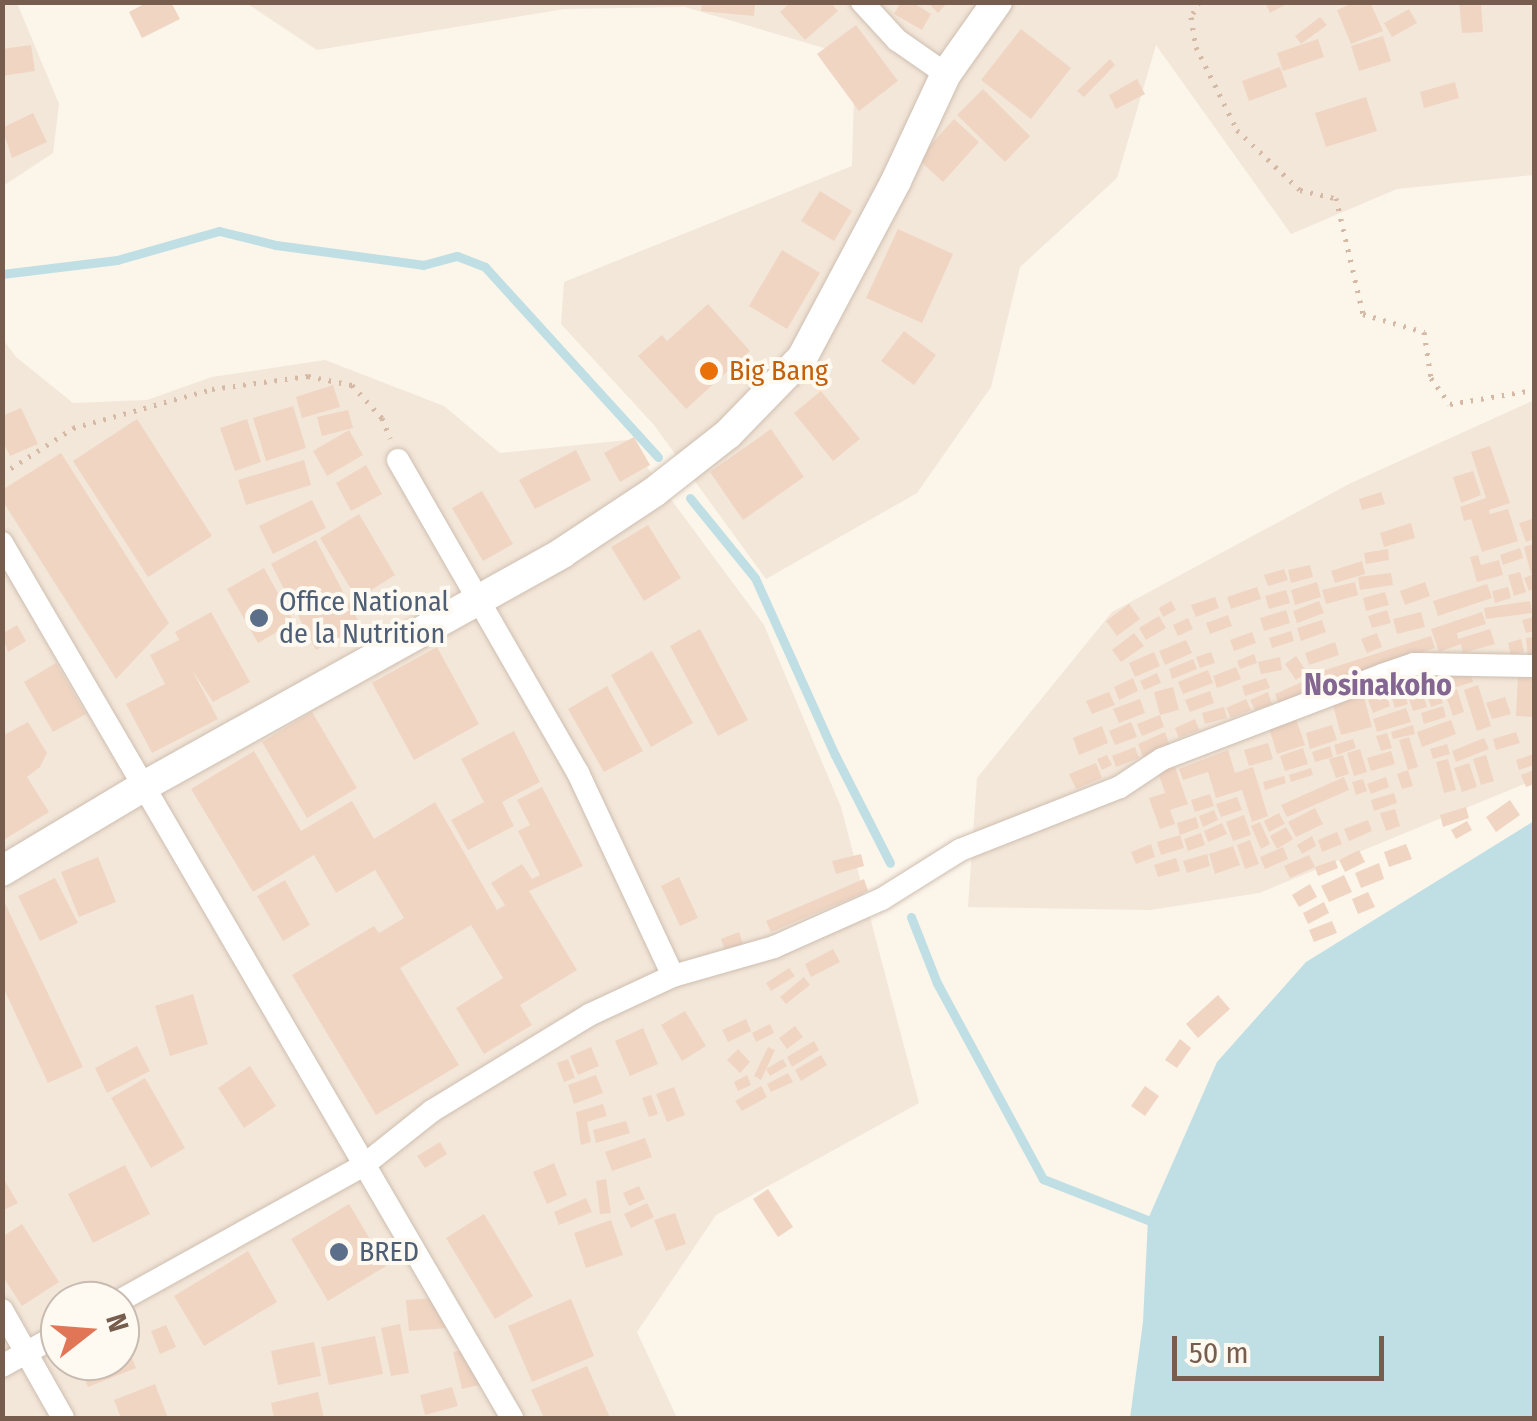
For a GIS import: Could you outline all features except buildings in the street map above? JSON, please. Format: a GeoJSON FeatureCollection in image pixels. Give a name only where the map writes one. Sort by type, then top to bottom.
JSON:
{"type":"FeatureCollection","features":[{"type":"Feature","properties":{"kind":"street"},"geometry":{"type":"LineString","coordinates":[[862,2],[898,40],[946,74]]}},
{"type":"Feature","properties":{"kind":"street"},"geometry":{"type":"LineString","coordinates":[[2,871],[144,786],[562,553],[654,492],[728,434],[802,358],[896,182],[946,74],[997,2]]}},
{"type":"Feature","properties":{"kind":"street"},"geometry":{"type":"LineString","coordinates":[[398,460],[475,600],[578,773],[673,976]]}},
{"type":"Feature","properties":{"kind":"street"},"geometry":{"type":"LineString","coordinates":[[2,543],[512,1418]]}},
{"type":"Feature","properties":{"kind":"street"},"geometry":{"type":"LineString","coordinates":[[140,1290],[364,1164],[432,1111],[554,1036],[673,976],[774,947],[882,899],[960,850],[1120,787],[1162,760],[1382,675],[1414,664],[1534,666]]}},
{"type":"Feature","properties":{"kind":"street"},"geometry":{"type":"LineString","coordinates":[[2,1310],[30,1351],[63,1418]]}},
{"type":"Feature","properties":{"kind":"street"},"geometry":{"type":"LineString","coordinates":[[2,1366],[40,1345]]}},
{"type":"Feature","properties":{"kind":"path"},"geometry":{"type":"LineString","coordinates":[[1199,2],[1191,17],[1196,47],[1237,130],[1300,190],[1336,198],[1363,314],[1424,332],[1431,378],[1450,404],[1534,390]]}},
{"type":"Feature","properties":{"kind":"path"},"geometry":{"type":"LineString","coordinates":[[2,474],[73,428],[212,389],[308,376],[352,385],[382,418],[398,460]]}},
{"type":"Feature","properties":{"kind":"shaded area"},"geometry":{"type":"Polygon","coordinates":[[[3,3],[17,3],[59,104],[53,153],[3,186],[3,3]]]}},
{"type":"Feature","properties":{"kind":"shaded area"},"geometry":{"type":"Polygon","coordinates":[[[246,3],[1534,3],[1534,175],[1397,189],[1291,234],[1156,45],[1117,178],[1020,267],[991,387],[917,493],[766,579],[654,425],[561,324],[564,282],[852,166],[855,57],[685,7],[564,9],[317,50],[246,3]]]}},
{"type":"Feature","properties":{"kind":"shaded area"},"geometry":{"type":"Polygon","coordinates":[[[2,338],[16,357],[73,403],[147,400],[212,377],[325,360],[444,406],[500,453],[627,440],[764,625],[841,807],[919,1103],[716,1215],[637,1332],[677,1418],[3,1418],[2,338]]]}},
{"type":"Feature","properties":{"kind":"shaded area"},"geometry":{"type":"Polygon","coordinates":[[[1532,401],[1534,780],[1259,893],[1150,910],[968,907],[977,778],[1112,612],[1349,484],[1532,401]]]}},
{"type":"Feature","properties":{"kind":"water"},"geometry":{"type":"Polygon","coordinates":[[[1534,821],[1534,1418],[1130,1418],[1143,1322],[1148,1219],[1217,1062],[1306,962],[1534,821]]]}},
{"type":"Feature","properties":{"kind":"waterway"},"geometry":{"type":"LineString","coordinates":[[2,274],[117,260],[219,231],[276,245],[423,265],[457,256],[485,267],[658,457]]}},
{"type":"Feature","properties":{"kind":"waterway"},"geometry":{"type":"LineString","coordinates":[[690,498],[755,578],[835,755],[890,863]]}},
{"type":"Feature","properties":{"kind":"waterway"},"geometry":{"type":"LineString","coordinates":[[911,917],[937,983],[1043,1179],[1158,1224]]}},
{"type":"Feature","properties":{"kind":"place","name":"Big Bang"},"geometry":{"type":"Point","coordinates":[709,371]}},
{"type":"Feature","properties":{"kind":"place","name":"Office National de la Nutrition"},"geometry":{"type":"Point","coordinates":[259,618]}},
{"type":"Feature","properties":{"kind":"place","name":"BRED"},"geometry":{"type":"Point","coordinates":[339,1252]}},
{"type":"Feature","properties":{"kind":"district","name":"Nosinakoho"},"geometry":{"type":"Point","coordinates":[1378,685]}}]}
